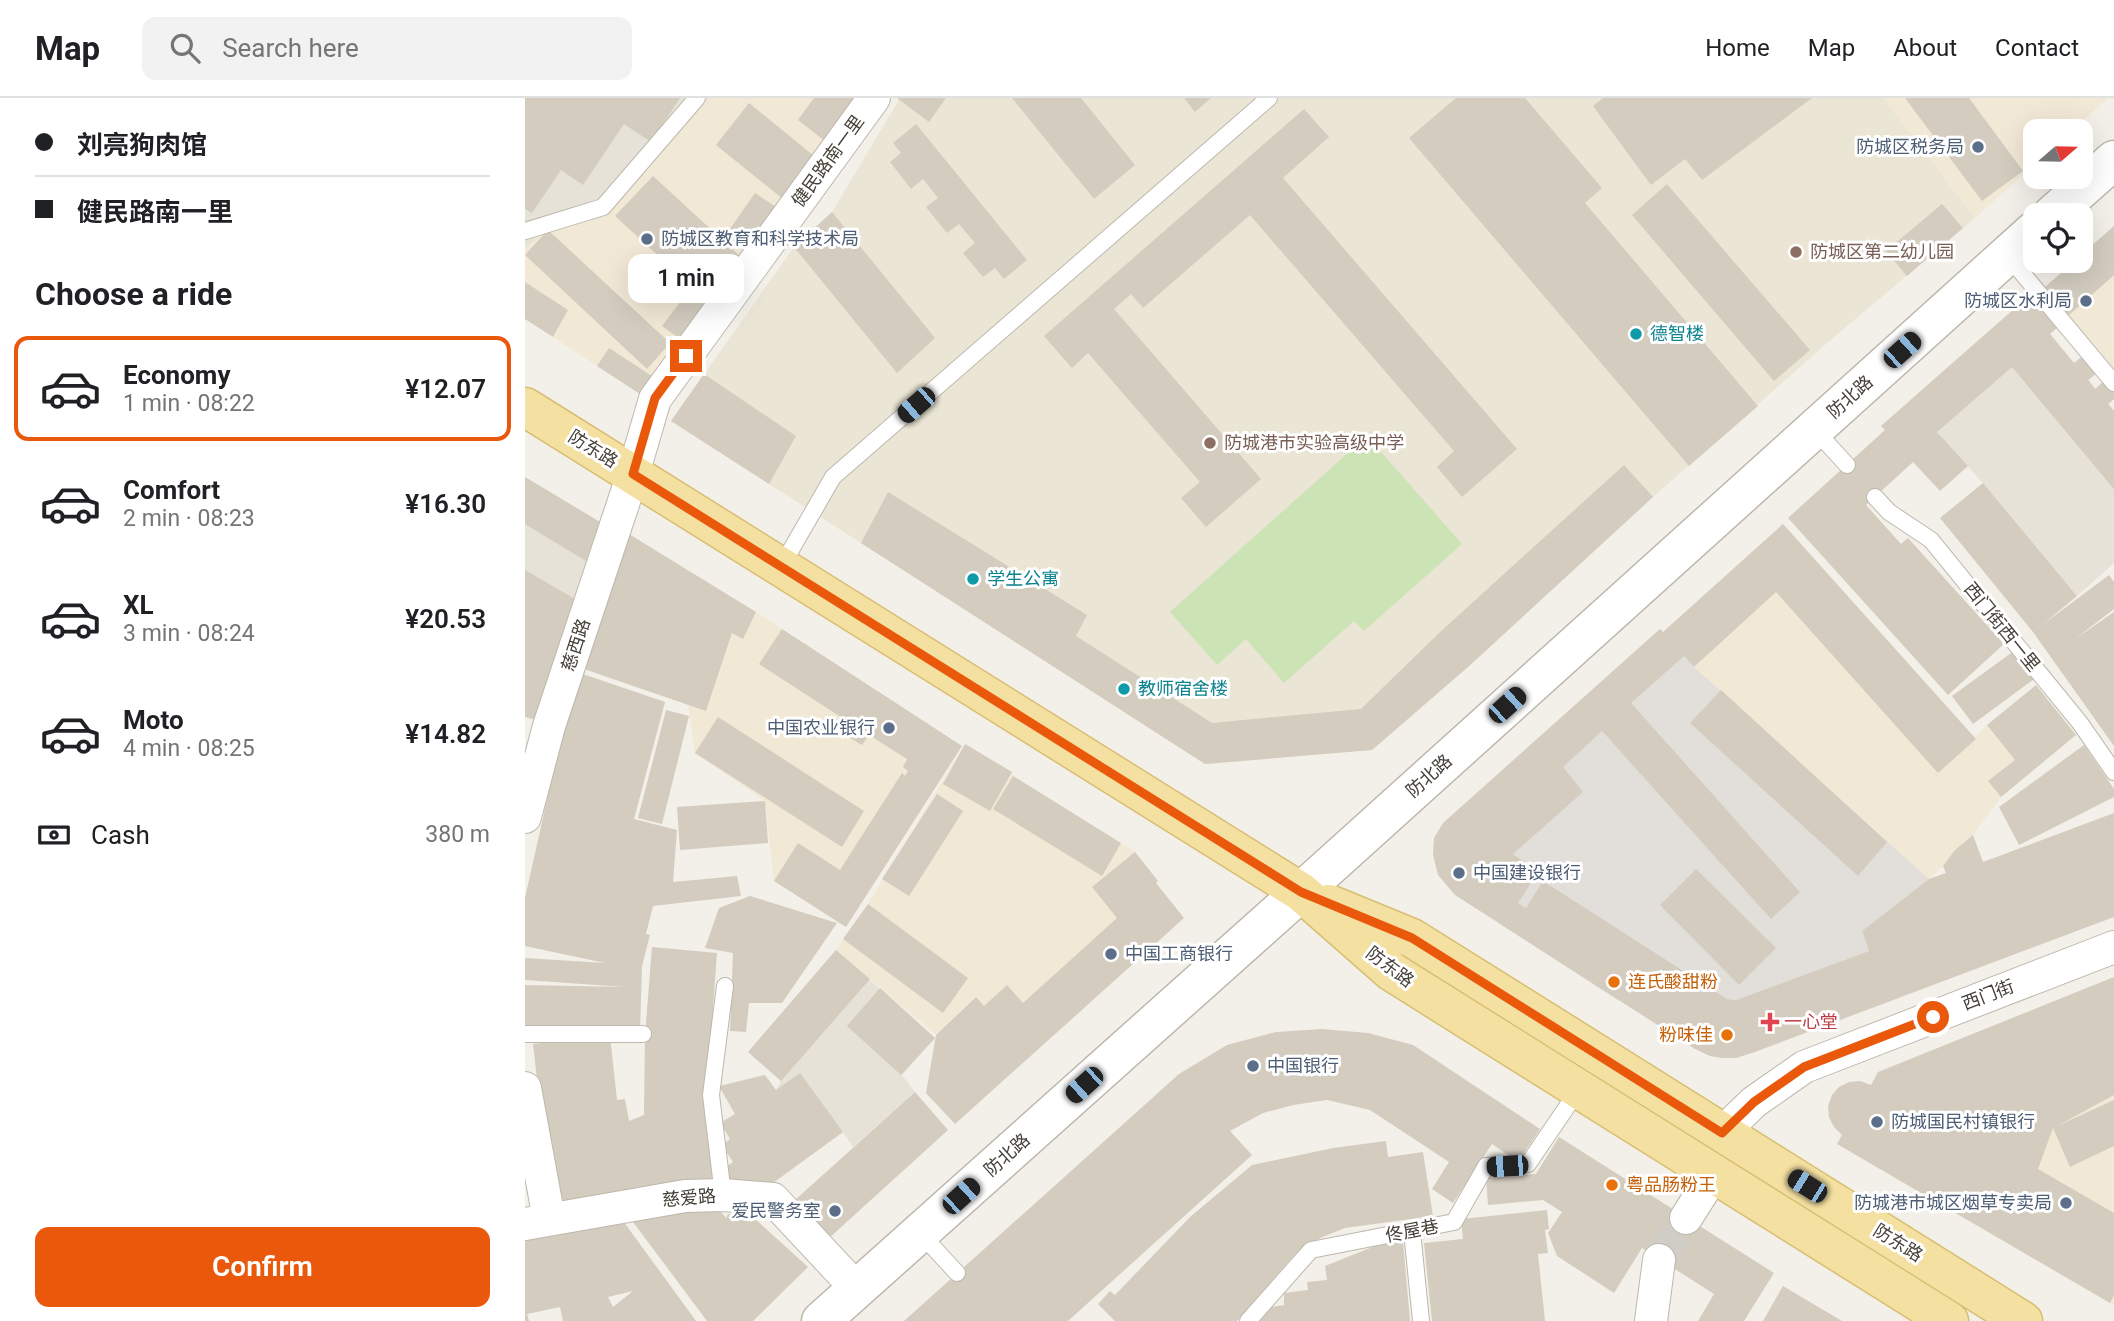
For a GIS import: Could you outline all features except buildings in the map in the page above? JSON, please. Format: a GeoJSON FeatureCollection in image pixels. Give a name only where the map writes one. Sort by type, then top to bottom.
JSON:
{"type":"FeatureCollection","features":[{"type":"Feature","properties":{"kind":"main road","name":"防东路"},"geometry":{"type":"LineString","coordinates":[[525,407],[1301,892],[1392,972],[1949,1321]]}},
{"type":"Feature","properties":{"kind":"main road","name":"防东路"},"geometry":{"type":"LineString","coordinates":[[1301,892],[1412,938],[2023,1321]]}},
{"type":"Feature","properties":{"kind":"street","name":"健民路南一里"},"geometry":{"type":"LineString","coordinates":[[633,474],[655,398],[874,98]]}},
{"type":"Feature","properties":{"kind":"street"},"geometry":{"type":"LineString","coordinates":[[2067,203],[2111,169]]}},
{"type":"Feature","properties":{"kind":"street","name":"防北路"},"geometry":{"type":"LineString","coordinates":[[821,1321],[2023,241]]}},
{"type":"Feature","properties":{"kind":"street","name":"慈西路"},"geometry":{"type":"LineString","coordinates":[[525,817],[549,726],[633,474]]}},
{"type":"Feature","properties":{"kind":"street","name":"西门街"},"geometry":{"type":"LineString","coordinates":[[1722,1133],[1754,1102],[1804,1067],[2114,947]]}},
{"type":"Feature","properties":{"kind":"street"},"geometry":{"type":"LineString","coordinates":[[525,1088],[537,1221]]}},
{"type":"Feature","properties":{"kind":"street"},"geometry":{"type":"LineString","coordinates":[[1686,1217],[1714,1174]]}},
{"type":"Feature","properties":{"kind":"street","name":"慈爱路"},"geometry":{"type":"LineString","coordinates":[[537,1221],[685,1196],[723,1195],[773,1199],[857,1289]]}},
{"type":"Feature","properties":{"kind":"street"},"geometry":{"type":"LineString","coordinates":[[1651,1321],[1659,1260]]}},
{"type":"Feature","properties":{"kind":"lane"},"geometry":{"type":"LineString","coordinates":[[525,231],[603,207],[697,98]]}},
{"type":"Feature","properties":{"kind":"lane"},"geometry":{"type":"LineString","coordinates":[[781,567],[833,477],[1269,98]]}},
{"type":"Feature","properties":{"kind":"lane"},"geometry":{"type":"LineString","coordinates":[[2007,256],[2114,383]]}},
{"type":"Feature","properties":{"kind":"lane"},"geometry":{"type":"LineString","coordinates":[[1814,429],[1847,465]]}},
{"type":"Feature","properties":{"kind":"lane","name":"西门街西一里"},"geometry":{"type":"LineString","coordinates":[[1875,497],[1889,512],[1931,540],[2080,723],[2114,772]]}},
{"type":"Feature","properties":{"kind":"lane"},"geometry":{"type":"LineString","coordinates":[[723,1195],[711,1094],[725,986]]}},
{"type":"Feature","properties":{"kind":"lane"},"geometry":{"type":"LineString","coordinates":[[525,1034],[643,1034]]}},
{"type":"Feature","properties":{"kind":"lane","name":"佟屋巷"},"geometry":{"type":"LineString","coordinates":[[1248,1321],[1311,1251],[1454,1222],[1486,1167],[1528,1164],[1579,1089]]}},
{"type":"Feature","properties":{"kind":"lane"},"geometry":{"type":"LineString","coordinates":[[1412,1231],[1421,1321]]}},
{"type":"Feature","properties":{"kind":"lane"},"geometry":{"type":"LineString","coordinates":[[920,1233],[957,1273]]}},
{"type":"Feature","properties":{"kind":"shaded area"},"geometry":{"type":"Polygon","coordinates":[[[525,98],[709,98],[603,218],[547,230],[525,248],[525,98]]]}},
{"type":"Feature","properties":{"kind":"shaded area","name":"防城区教育和科学技术局"},"geometry":{"type":"Polygon","coordinates":[[[709,98],[856,98],[741,257],[705,297],[708,301],[652,376],[609,348],[597,366],[553,337],[568,310],[525,282],[525,248],[546,230],[603,218],[709,98]]]}},
{"type":"Feature","properties":{"kind":"shaded area","name":"防城港市实验高级中学"},"geometry":{"type":"Polygon","coordinates":[[[900,98],[1883,98],[1975,218],[1826,344],[1653,497],[1468,667],[1372,750],[1205,764],[671,421],[794,247],[832,212],[900,98]]]}},
{"type":"Feature","properties":{"kind":"shaded area","name":"防城区税务局"},"geometry":{"type":"Polygon","coordinates":[[[1883,98],[2108,98],[2084,119],[2023,119],[2023,175],[1975,218],[1883,98]]]}},
{"type":"Feature","properties":{"kind":"shaded area","name":"防城区水利局"},"geometry":{"type":"Polygon","coordinates":[[[2114,226],[2114,368],[2045,287],[2061,273],[2093,273],[2093,244],[2114,226]]]}},
{"type":"Feature","properties":{"kind":"shaded area"},"geometry":{"type":"Polygon","coordinates":[[[2030,295],[2058,327],[2050,334],[2074,363],[2098,372],[2089,380],[2095,388],[2114,391],[2114,399],[2109,404],[2114,411],[2114,563],[2077,596],[1983,483],[1909,401],[2030,295]]]}},
{"type":"Feature","properties":{"kind":"shaded area"},"geometry":{"type":"Polygon","coordinates":[[[525,477],[600,522],[575,599],[525,630],[525,477]]]}},
{"type":"Feature","properties":{"kind":"shaded area"},"geometry":{"type":"Polygon","coordinates":[[[1783,524],[1975,738],[1987,725],[2015,760],[1989,781],[2001,797],[1973,835],[1955,850],[1929,879],[1694,667],[1663,632],[1783,524]]]}},
{"type":"Feature","properties":{"kind":"shaded area"},"geometry":{"type":"Polygon","coordinates":[[[756,612],[962,746],[846,927],[774,881],[765,801],[695,753],[688,705],[706,711],[732,633],[743,639],[756,612]]]}},
{"type":"Feature","properties":{"kind":"shaded area"},"geometry":{"type":"Polygon","coordinates":[[[1660,629],[1694,667],[1929,879],[1862,931],[1869,951],[1736,1000],[1727,999],[1650,951],[1619,1001],[1503,926],[1538,871],[1513,854],[1495,882],[1538,740],[1660,629]]]}},
{"type":"Feature","properties":{"kind":"shaded area"},"geometry":{"type":"Polygon","coordinates":[[[965,744],[1135,852],[1158,881],[1156,884],[1184,918],[1053,1036],[984,1006],[975,997],[936,1035],[836,950],[868,904],[965,744]]]}},
{"type":"Feature","properties":{"kind":"shaded area"},"geometry":{"type":"Polygon","coordinates":[[[836,950],[935,1038],[902,1075],[915,1092],[853,1147],[843,1132],[776,1090],[781,1081],[748,1052],[836,950]]]}},
{"type":"Feature","properties":{"kind":"shaded area","name":"防城港市城区烟草专卖局"},"geometry":{"type":"Polygon","coordinates":[[[2114,1095],[2114,1305],[1999,1238],[2053,1128],[2114,1095]]]}},
{"type":"Feature","properties":{"kind":"green space"},"geometry":{"type":"Polygon","coordinates":[[[1367,436],[1462,544],[1364,631],[1354,621],[1284,683],[1246,639],[1217,665],[1170,612],[1367,436]]]}},
{"type":"Feature","properties":{"kind":"tunnel"},"geometry":{"type":"LineString","coordinates":[[1659,1260],[1686,1218]]}},
{"type":"Feature","properties":{"kind":"place","name":"防城区税务局"},"geometry":{"type":"Point","coordinates":[1978,147]}},
{"type":"Feature","properties":{"kind":"place","name":"防城区教育和科学技术局"},"geometry":{"type":"Point","coordinates":[647,239]}},
{"type":"Feature","properties":{"kind":"place","name":"防城区第二幼儿园"},"geometry":{"type":"Point","coordinates":[1796,252]}},
{"type":"Feature","properties":{"kind":"place","name":"防城区水利局"},"geometry":{"type":"Point","coordinates":[2086,301]}},
{"type":"Feature","properties":{"kind":"place","name":"德智楼"},"geometry":{"type":"Point","coordinates":[1636,334]}},
{"type":"Feature","properties":{"kind":"place","name":"防城港市实验高级中学"},"geometry":{"type":"Point","coordinates":[1210,443]}},
{"type":"Feature","properties":{"kind":"place","name":"学生公寓"},"geometry":{"type":"Point","coordinates":[973,579]}},
{"type":"Feature","properties":{"kind":"place","name":"教师宿舍楼"},"geometry":{"type":"Point","coordinates":[1124,689]}},
{"type":"Feature","properties":{"kind":"place","name":"中国农业银行"},"geometry":{"type":"Point","coordinates":[889,728]}},
{"type":"Feature","properties":{"kind":"place","name":"中国建设银行"},"geometry":{"type":"Point","coordinates":[1459,873]}},
{"type":"Feature","properties":{"kind":"place","name":"中国工商银行"},"geometry":{"type":"Point","coordinates":[1111,954]}},
{"type":"Feature","properties":{"kind":"place","name":"连氏酸甜粉"},"geometry":{"type":"Point","coordinates":[1614,982]}},
{"type":"Feature","properties":{"kind":"place","name":"一心堂"},"geometry":{"type":"Point","coordinates":[1770,1022]}},
{"type":"Feature","properties":{"kind":"place","name":"粉味佳"},"geometry":{"type":"Point","coordinates":[1727,1035]}},
{"type":"Feature","properties":{"kind":"place","name":"中国银行"},"geometry":{"type":"Point","coordinates":[1253,1066]}},
{"type":"Feature","properties":{"kind":"place","name":"防城国民村镇银行"},"geometry":{"type":"Point","coordinates":[1877,1122]}},
{"type":"Feature","properties":{"kind":"place","name":"粤品肠粉王"},"geometry":{"type":"Point","coordinates":[1612,1185]}},
{"type":"Feature","properties":{"kind":"place","name":"防城港市城区烟草专卖局"},"geometry":{"type":"Point","coordinates":[2066,1203]}},
{"type":"Feature","properties":{"kind":"place","name":"爱民警务室"},"geometry":{"type":"Point","coordinates":[835,1211]}},
{"type":"Feature","properties":{"kind":"route"},"geometry":{"type":"LineString","coordinates":[[686,356],[655,398],[633,474],[1301,892],[1412,938],[1722,1133],[1754,1102],[1804,1067],[1933,1017]]}}]}
